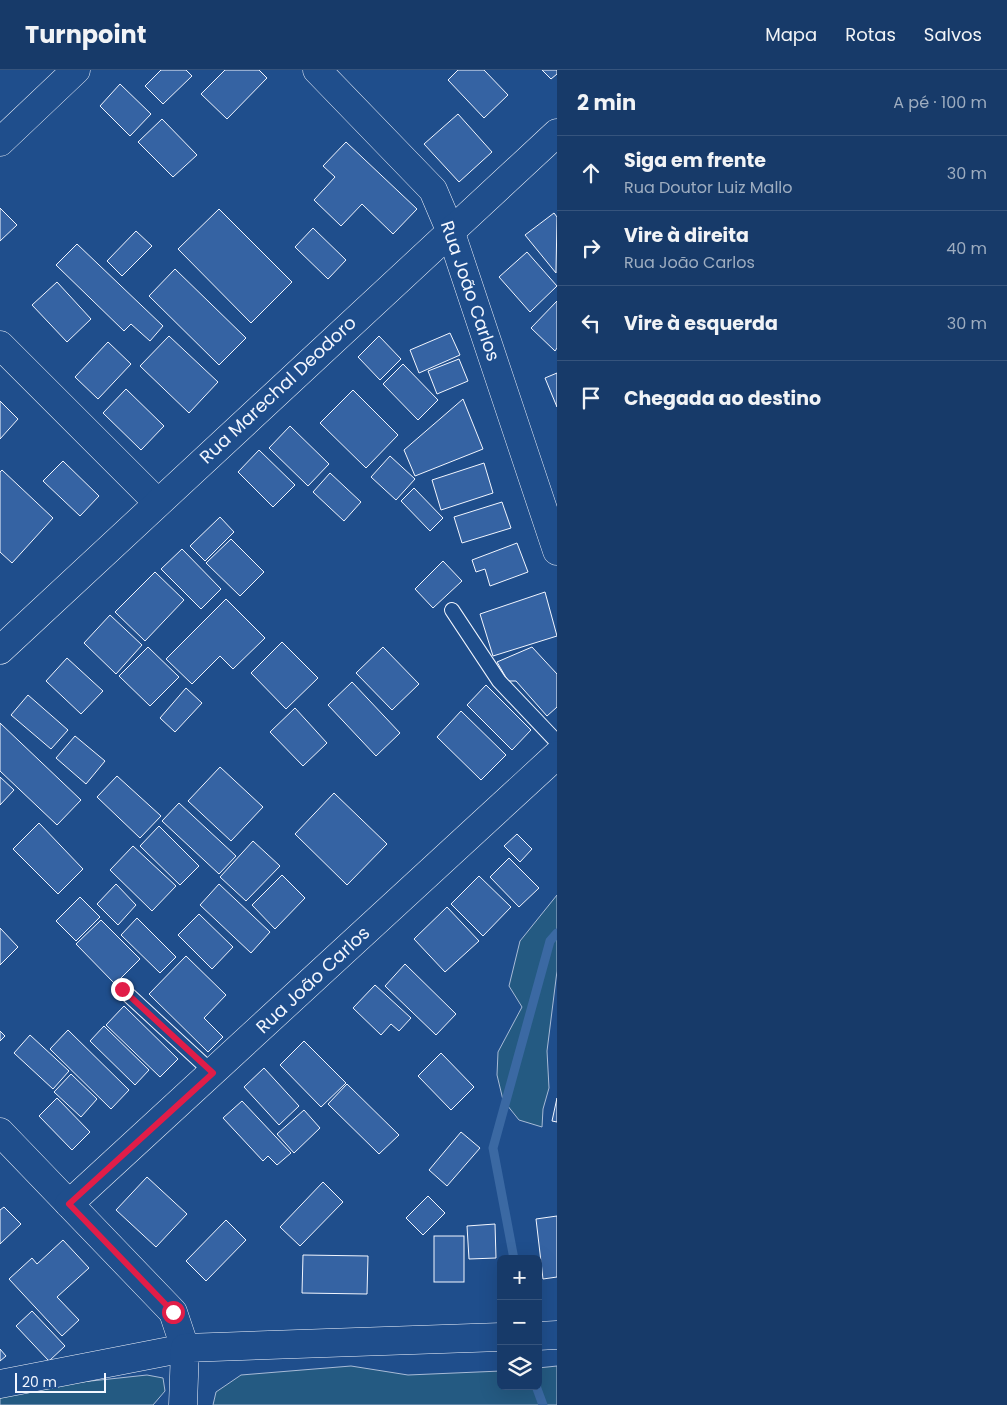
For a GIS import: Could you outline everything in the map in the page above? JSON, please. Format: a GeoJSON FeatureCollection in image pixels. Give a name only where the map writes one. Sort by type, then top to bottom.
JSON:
{"type":"FeatureCollection","features":[{"type":"Feature","properties":{"kind":"street"},"geometry":{"type":"LineString","coordinates":[[0,142],[76,70]]}},
{"type":"Feature","properties":{"kind":"street","name":"Rua João Carlos"},"geometry":{"type":"LineString","coordinates":[[317,70],[433,190],[450,230],[554,532]]}},
{"type":"Feature","properties":{"kind":"street","name":"Rua Marechal Deodoro"},"geometry":{"type":"LineString","coordinates":[[0,650],[450,230],[557,133]]}},
{"type":"Feature","properties":{"kind":"street"},"geometry":{"type":"LineString","coordinates":[[0,345],[158,502]]}},
{"type":"Feature","properties":{"kind":"street","name":"Rua João Carlos"},"geometry":{"type":"LineString","coordinates":[[69,1204],[557,755]]}},
{"type":"Feature","properties":{"kind":"street"},"geometry":{"type":"LineString","coordinates":[[0,1132],[173,1312],[184,1358],[183,1405]]}},
{"type":"Feature","properties":{"kind":"street"},"geometry":{"type":"LineString","coordinates":[[542,1336],[557,1336]]}},
{"type":"Feature","properties":{"kind":"street"},"geometry":{"type":"LineString","coordinates":[[0,1384],[184,1358],[497,1337]]}},
{"type":"Feature","properties":{"kind":"lane"},"geometry":{"type":"LineString","coordinates":[[452,610],[499,681],[557,742]]}},
{"type":"Feature","properties":{"kind":"lane"},"geometry":{"type":"LineString","coordinates":[[122,989],[213,1073]]}},
{"type":"Feature","properties":{"kind":"shaded area"},"geometry":{"type":"Polygon","coordinates":[[[557,895],[557,971],[547,1051],[549,1088],[543,1109],[542,1127],[519,1120],[503,1100],[497,1075],[498,1052],[522,1007],[509,986],[520,941],[557,895]]]}},
{"type":"Feature","properties":{"kind":"shaded area"},"geometry":{"type":"Polygon","coordinates":[[[351,1366],[408,1375],[497,1371],[497,1390],[542,1390],[542,1368],[557,1366],[557,1405],[213,1405],[216,1392],[241,1375],[351,1366]]]}},
{"type":"Feature","properties":{"kind":"shaded area"},"geometry":{"type":"Polygon","coordinates":[[[147,1375],[163,1378],[165,1391],[153,1405],[0,1405],[0,1392],[147,1375]]]}},
{"type":"Feature","properties":{"kind":"building"},"geometry":{"type":"Polygon","coordinates":[[[161,70],[186,70],[192,76],[163,104],[145,86],[161,70]]]}},
{"type":"Feature","properties":{"kind":"building"},"geometry":{"type":"Polygon","coordinates":[[[225,70],[259,70],[267,78],[227,119],[201,94],[225,70]]]}},
{"type":"Feature","properties":{"kind":"building"},"geometry":{"type":"Polygon","coordinates":[[[458,70],[484,70],[508,95],[484,118],[448,80],[458,70]]]}},
{"type":"Feature","properties":{"kind":"building"},"geometry":{"type":"Polygon","coordinates":[[[542,70],[557,70],[557,74],[551,79],[542,70]]]}},
{"type":"Feature","properties":{"kind":"building"},"geometry":{"type":"Polygon","coordinates":[[[120,84],[151,114],[130,136],[100,106],[120,84]]]}},
{"type":"Feature","properties":{"kind":"building"},"geometry":{"type":"Polygon","coordinates":[[[458,114],[492,152],[459,182],[424,144],[458,114]]]}},
{"type":"Feature","properties":{"kind":"building"},"geometry":{"type":"Polygon","coordinates":[[[162,119],[197,155],[173,177],[138,142],[162,119]]]}},
{"type":"Feature","properties":{"kind":"building"},"geometry":{"type":"Polygon","coordinates":[[[346,142],[417,209],[393,234],[362,204],[341,226],[314,200],[335,177],[323,166],[346,142]]]}},
{"type":"Feature","properties":{"kind":"building"},"geometry":{"type":"Polygon","coordinates":[[[0,208],[17,225],[0,241],[0,208]]]}},
{"type":"Feature","properties":{"kind":"building"},"geometry":{"type":"Polygon","coordinates":[[[219,209],[292,282],[251,323],[178,249],[219,209]]]}},
{"type":"Feature","properties":{"kind":"building"},"geometry":{"type":"Polygon","coordinates":[[[554,213],[557,217],[556,273],[525,235],[554,213]]]}},
{"type":"Feature","properties":{"kind":"building"},"geometry":{"type":"Polygon","coordinates":[[[313,228],[346,260],[328,279],[295,247],[313,228]]]}},
{"type":"Feature","properties":{"kind":"building"},"geometry":{"type":"Polygon","coordinates":[[[136,231],[152,246],[122,276],[107,261],[136,231]]]}},
{"type":"Feature","properties":{"kind":"building"},"geometry":{"type":"Polygon","coordinates":[[[77,244],[163,326],[150,341],[131,324],[124,331],[56,265],[77,244]]]}},
{"type":"Feature","properties":{"kind":"building"},"geometry":{"type":"Polygon","coordinates":[[[527,252],[557,286],[530,312],[499,277],[527,252]]]}},
{"type":"Feature","properties":{"kind":"building"},"geometry":{"type":"Polygon","coordinates":[[[175,269],[246,338],[219,365],[149,296],[175,269]]]}},
{"type":"Feature","properties":{"kind":"building"},"geometry":{"type":"Polygon","coordinates":[[[57,282],[91,319],[67,342],[32,305],[57,282]]]}},
{"type":"Feature","properties":{"kind":"building"},"geometry":{"type":"Polygon","coordinates":[[[557,301],[557,348],[555,351],[531,328],[557,301]]]}},
{"type":"Feature","properties":{"kind":"building"},"geometry":{"type":"Polygon","coordinates":[[[450,333],[460,355],[419,373],[410,350],[450,333]]]}},
{"type":"Feature","properties":{"kind":"building"},"geometry":{"type":"Polygon","coordinates":[[[169,336],[218,382],[189,413],[140,366],[169,336]]]}},
{"type":"Feature","properties":{"kind":"building"},"geometry":{"type":"Polygon","coordinates":[[[379,336],[401,359],[380,380],[358,357],[379,336]]]}},
{"type":"Feature","properties":{"kind":"building"},"geometry":{"type":"Polygon","coordinates":[[[108,342],[131,364],[98,399],[75,377],[108,342]]]}},
{"type":"Feature","properties":{"kind":"building"},"geometry":{"type":"Polygon","coordinates":[[[459,359],[468,381],[437,394],[428,371],[459,359]]]}},
{"type":"Feature","properties":{"kind":"building"},"geometry":{"type":"Polygon","coordinates":[[[403,364],[438,400],[418,420],[383,384],[403,364]]]}},
{"type":"Feature","properties":{"kind":"building"},"geometry":{"type":"Polygon","coordinates":[[[557,373],[557,407],[545,378],[557,373]]]}},
{"type":"Feature","properties":{"kind":"building"},"geometry":{"type":"Polygon","coordinates":[[[126,389],[164,426],[141,450],[103,413],[126,389]]]}},
{"type":"Feature","properties":{"kind":"building"},"geometry":{"type":"Polygon","coordinates":[[[353,390],[398,435],[366,468],[320,423],[353,390]]]}},
{"type":"Feature","properties":{"kind":"building"},"geometry":{"type":"Polygon","coordinates":[[[463,399],[483,449],[415,476],[404,450],[463,399]]]}},
{"type":"Feature","properties":{"kind":"building"},"geometry":{"type":"Polygon","coordinates":[[[0,401],[18,419],[0,439],[0,401]]]}},
{"type":"Feature","properties":{"kind":"building"},"geometry":{"type":"Polygon","coordinates":[[[290,426],[329,464],[308,486],[269,448],[290,426]]]}},
{"type":"Feature","properties":{"kind":"building"},"geometry":{"type":"Polygon","coordinates":[[[259,450],[295,485],[273,507],[238,472],[259,450]]]}},
{"type":"Feature","properties":{"kind":"building"},"geometry":{"type":"Polygon","coordinates":[[[390,456],[415,479],[396,500],[371,477],[390,456]]]}},
{"type":"Feature","properties":{"kind":"building"},"geometry":{"type":"Polygon","coordinates":[[[63,461],[99,496],[80,516],[43,481],[63,461]]]}},
{"type":"Feature","properties":{"kind":"building"},"geometry":{"type":"Polygon","coordinates":[[[484,463],[493,493],[441,510],[432,480],[484,463]]]}},
{"type":"Feature","properties":{"kind":"building"},"geometry":{"type":"Polygon","coordinates":[[[2,470],[53,518],[12,563],[0,552],[0,472],[2,470]]]}},
{"type":"Feature","properties":{"kind":"building"},"geometry":{"type":"Polygon","coordinates":[[[330,473],[361,502],[344,521],[313,492],[330,473]]]}},
{"type":"Feature","properties":{"kind":"building"},"geometry":{"type":"Polygon","coordinates":[[[414,488],[443,518],[430,531],[401,501],[414,488]]]}},
{"type":"Feature","properties":{"kind":"building"},"geometry":{"type":"Polygon","coordinates":[[[502,502],[511,528],[462,543],[454,517],[502,502]]]}},
{"type":"Feature","properties":{"kind":"building"},"geometry":{"type":"Polygon","coordinates":[[[220,517],[234,532],[205,561],[190,546],[220,517]]]}},
{"type":"Feature","properties":{"kind":"building"},"geometry":{"type":"Polygon","coordinates":[[[231,539],[264,572],[240,596],[206,563],[231,539]]]}},
{"type":"Feature","properties":{"kind":"building"},"geometry":{"type":"Polygon","coordinates":[[[517,543],[528,572],[490,586],[485,569],[476,572],[472,560],[517,543]]]}},
{"type":"Feature","properties":{"kind":"building"},"geometry":{"type":"Polygon","coordinates":[[[182,549],[221,589],[201,609],[161,569],[182,549]]]}},
{"type":"Feature","properties":{"kind":"building"},"geometry":{"type":"Polygon","coordinates":[[[443,561],[462,581],[433,608],[415,589],[443,561]]]}},
{"type":"Feature","properties":{"kind":"building"},"geometry":{"type":"Polygon","coordinates":[[[155,572],[184,600],[145,641],[115,612],[155,572]]]}},
{"type":"Feature","properties":{"kind":"building"},"geometry":{"type":"Polygon","coordinates":[[[545,592],[557,636],[493,656],[480,614],[545,592]]]}},
{"type":"Feature","properties":{"kind":"building"},"geometry":{"type":"Polygon","coordinates":[[[226,599],[265,638],[233,669],[220,656],[192,684],[166,659],[226,599]]]}},
{"type":"Feature","properties":{"kind":"building"},"geometry":{"type":"Polygon","coordinates":[[[110,615],[142,645],[116,674],[84,643],[110,615]]]}},
{"type":"Feature","properties":{"kind":"building"},"geometry":{"type":"Polygon","coordinates":[[[282,642],[318,678],[286,709],[251,673],[282,642]]]}},
{"type":"Feature","properties":{"kind":"building"},"geometry":{"type":"Polygon","coordinates":[[[148,647],[179,677],[150,706],[119,676],[148,647]]]}},
{"type":"Feature","properties":{"kind":"building"},"geometry":{"type":"Polygon","coordinates":[[[383,647],[419,684],[392,710],[356,673],[383,647]]]}},
{"type":"Feature","properties":{"kind":"building"},"geometry":{"type":"Polygon","coordinates":[[[532,647],[557,674],[557,707],[547,716],[516,681],[508,681],[497,662],[532,647]]]}},
{"type":"Feature","properties":{"kind":"building"},"geometry":{"type":"Polygon","coordinates":[[[67,658],[103,691],[81,714],[46,681],[67,658]]]}},
{"type":"Feature","properties":{"kind":"building"},"geometry":{"type":"Polygon","coordinates":[[[352,682],[400,733],[376,756],[328,705],[352,682]]]}},
{"type":"Feature","properties":{"kind":"building"},"geometry":{"type":"Polygon","coordinates":[[[486,685],[531,730],[512,750],[467,705],[486,685]]]}},
{"type":"Feature","properties":{"kind":"building"},"geometry":{"type":"Polygon","coordinates":[[[186,688],[202,703],[175,732],[160,718],[186,688]]]}},
{"type":"Feature","properties":{"kind":"building"},"geometry":{"type":"Polygon","coordinates":[[[28,695],[68,730],[51,749],[11,715],[28,695]]]}},
{"type":"Feature","properties":{"kind":"building"},"geometry":{"type":"Polygon","coordinates":[[[295,708],[327,743],[303,766],[270,732],[295,708]]]}},
{"type":"Feature","properties":{"kind":"building"},"geometry":{"type":"Polygon","coordinates":[[[461,711],[506,755],[481,780],[437,737],[461,711]]]}},
{"type":"Feature","properties":{"kind":"building"},"geometry":{"type":"Polygon","coordinates":[[[0,723],[81,800],[57,825],[0,771],[0,723]]]}},
{"type":"Feature","properties":{"kind":"building"},"geometry":{"type":"Polygon","coordinates":[[[75,736],[105,761],[86,784],[56,758],[75,736]]]}},
{"type":"Feature","properties":{"kind":"building"},"geometry":{"type":"Polygon","coordinates":[[[220,767],[263,807],[231,841],[188,801],[220,767]]]}},
{"type":"Feature","properties":{"kind":"building"},"geometry":{"type":"Polygon","coordinates":[[[117,776],[161,816],[140,838],[97,797],[117,776]]]}},
{"type":"Feature","properties":{"kind":"building"},"geometry":{"type":"Polygon","coordinates":[[[0,777],[14,790],[0,805],[0,777]]]}},
{"type":"Feature","properties":{"kind":"building"},"geometry":{"type":"Polygon","coordinates":[[[334,793],[387,844],[347,885],[295,834],[334,793]]]}},
{"type":"Feature","properties":{"kind":"building"},"geometry":{"type":"Polygon","coordinates":[[[179,803],[236,856],[219,874],[162,821],[179,803]]]}},
{"type":"Feature","properties":{"kind":"building"},"geometry":{"type":"Polygon","coordinates":[[[39,823],[83,869],[58,894],[13,849],[39,823]]]}},
{"type":"Feature","properties":{"kind":"building"},"geometry":{"type":"Polygon","coordinates":[[[159,826],[199,866],[180,885],[140,846],[159,826]]]}},
{"type":"Feature","properties":{"kind":"building"},"geometry":{"type":"Polygon","coordinates":[[[517,834],[532,849],[520,862],[504,846],[517,834]]]}},
{"type":"Feature","properties":{"kind":"building"},"geometry":{"type":"Polygon","coordinates":[[[253,841],[280,866],[246,901],[220,877],[253,841]]]}},
{"type":"Feature","properties":{"kind":"building"},"geometry":{"type":"Polygon","coordinates":[[[133,846],[176,886],[152,911],[110,870],[133,846]]]}},
{"type":"Feature","properties":{"kind":"building"},"geometry":{"type":"Polygon","coordinates":[[[509,858],[539,888],[519,907],[490,877],[509,858]]]}},
{"type":"Feature","properties":{"kind":"building"},"geometry":{"type":"Polygon","coordinates":[[[282,875],[305,898],[275,929],[252,905],[282,875]]]}},
{"type":"Feature","properties":{"kind":"building"},"geometry":{"type":"Polygon","coordinates":[[[479,876],[511,907],[483,936],[451,904],[479,876]]]}},
{"type":"Feature","properties":{"kind":"building"},"geometry":{"type":"Polygon","coordinates":[[[116,884],[136,905],[118,925],[97,904],[116,884]]]}},
{"type":"Feature","properties":{"kind":"building"},"geometry":{"type":"Polygon","coordinates":[[[219,884],[270,932],[251,953],[200,905],[219,884]]]}},
{"type":"Feature","properties":{"kind":"building"},"geometry":{"type":"Polygon","coordinates":[[[80,897],[100,917],[76,941],[56,921],[80,897]]]}},
{"type":"Feature","properties":{"kind":"building"},"geometry":{"type":"Polygon","coordinates":[[[447,907],[479,941],[445,972],[414,939],[447,907]]]}},
{"type":"Feature","properties":{"kind":"building"},"geometry":{"type":"Polygon","coordinates":[[[199,914],[233,947],[212,969],[178,935],[199,914]]]}},
{"type":"Feature","properties":{"kind":"building"},"geometry":{"type":"Polygon","coordinates":[[[137,918],[176,957],[160,973],[121,935],[137,918]]]}},
{"type":"Feature","properties":{"kind":"building"},"geometry":{"type":"Polygon","coordinates":[[[101,920],[140,959],[115,984],[76,944],[101,920]]]}},
{"type":"Feature","properties":{"kind":"building"},"geometry":{"type":"Polygon","coordinates":[[[0,928],[18,947],[0,965],[0,928]]]}},
{"type":"Feature","properties":{"kind":"building"},"geometry":{"type":"Polygon","coordinates":[[[186,956],[226,995],[204,1018],[223,1037],[208,1052],[149,994],[186,956]]]}},
{"type":"Feature","properties":{"kind":"building"},"geometry":{"type":"Polygon","coordinates":[[[405,964],[456,1014],[436,1035],[385,986],[405,964]]]}},
{"type":"Feature","properties":{"kind":"building"},"geometry":{"type":"Polygon","coordinates":[[[375,985],[411,1018],[399,1031],[391,1024],[381,1035],[353,1008],[375,985]]]}},
{"type":"Feature","properties":{"kind":"building"},"geometry":{"type":"Polygon","coordinates":[[[124,1006],[178,1059],[160,1077],[106,1025],[124,1006]]]}},
{"type":"Feature","properties":{"kind":"building"},"geometry":{"type":"Polygon","coordinates":[[[104,1026],[149,1070],[135,1085],[90,1041],[104,1026]]]}},
{"type":"Feature","properties":{"kind":"building"},"geometry":{"type":"Polygon","coordinates":[[[68,1030],[129,1090],[111,1109],[50,1049],[68,1030]]]}},
{"type":"Feature","properties":{"kind":"building"},"geometry":{"type":"Polygon","coordinates":[[[0,1031],[5,1036],[0,1041],[0,1031]]]}},
{"type":"Feature","properties":{"kind":"building"},"geometry":{"type":"Polygon","coordinates":[[[30,1035],[69,1071],[53,1089],[14,1053],[30,1035]]]}},
{"type":"Feature","properties":{"kind":"building"},"geometry":{"type":"Polygon","coordinates":[[[304,1041],[346,1083],[321,1107],[280,1065],[304,1041]]]}},
{"type":"Feature","properties":{"kind":"building"},"geometry":{"type":"Polygon","coordinates":[[[441,1053],[474,1087],[451,1110],[418,1076],[441,1053]]]}},
{"type":"Feature","properties":{"kind":"building"},"geometry":{"type":"Polygon","coordinates":[[[264,1068],[299,1106],[279,1125],[244,1087],[264,1068]]]}},
{"type":"Feature","properties":{"kind":"building"},"geometry":{"type":"Polygon","coordinates":[[[71,1074],[97,1099],[81,1117],[54,1092],[71,1074]]]}},
{"type":"Feature","properties":{"kind":"building"},"geometry":{"type":"Polygon","coordinates":[[[347,1084],[399,1135],[379,1154],[328,1104],[347,1084]]]}},
{"type":"Feature","properties":{"kind":"building"},"geometry":{"type":"Polygon","coordinates":[[[57,1098],[90,1132],[72,1150],[39,1116],[57,1098]]]}},
{"type":"Feature","properties":{"kind":"building"},"geometry":{"type":"Polygon","coordinates":[[[557,1098],[557,1122],[552,1121],[557,1098]]]}},
{"type":"Feature","properties":{"kind":"building"},"geometry":{"type":"Polygon","coordinates":[[[242,1101],[291,1153],[277,1165],[268,1156],[263,1161],[223,1118],[242,1101]]]}},
{"type":"Feature","properties":{"kind":"building"},"geometry":{"type":"Polygon","coordinates":[[[304,1110],[320,1128],[294,1153],[277,1134],[304,1110]]]}},
{"type":"Feature","properties":{"kind":"building"},"geometry":{"type":"Polygon","coordinates":[[[461,1132],[480,1148],[447,1186],[429,1170],[461,1132]]]}},
{"type":"Feature","properties":{"kind":"building"},"geometry":{"type":"Polygon","coordinates":[[[147,1177],[187,1214],[156,1247],[116,1210],[147,1177]]]}},
{"type":"Feature","properties":{"kind":"building"},"geometry":{"type":"Polygon","coordinates":[[[323,1182],[343,1202],[300,1246],[280,1227],[323,1182]]]}},
{"type":"Feature","properties":{"kind":"building"},"geometry":{"type":"Polygon","coordinates":[[[428,1196],[445,1213],[423,1235],[406,1218],[428,1196]]]}},
{"type":"Feature","properties":{"kind":"building"},"geometry":{"type":"Polygon","coordinates":[[[4,1207],[21,1224],[0,1244],[0,1210],[4,1207]]]}},
{"type":"Feature","properties":{"kind":"building"},"geometry":{"type":"Polygon","coordinates":[[[557,1216],[557,1277],[543,1279],[542,1255],[540,1255],[536,1219],[557,1216]]]}},
{"type":"Feature","properties":{"kind":"building"},"geometry":{"type":"Polygon","coordinates":[[[226,1220],[246,1240],[206,1281],[186,1261],[226,1220]]]}},
{"type":"Feature","properties":{"kind":"building"},"geometry":{"type":"Polygon","coordinates":[[[495,1224],[496,1258],[469,1259],[467,1226],[495,1224]]]}},
{"type":"Feature","properties":{"kind":"building"},"geometry":{"type":"Polygon","coordinates":[[[434,1236],[464,1236],[464,1282],[434,1282],[434,1236]]]}},
{"type":"Feature","properties":{"kind":"building"},"geometry":{"type":"Polygon","coordinates":[[[63,1240],[89,1268],[57,1297],[79,1320],[62,1336],[9,1279],[32,1258],[37,1264],[63,1240]]]}},
{"type":"Feature","properties":{"kind":"building"},"geometry":{"type":"Polygon","coordinates":[[[303,1255],[368,1256],[367,1294],[302,1293],[303,1255]]]}},
{"type":"Feature","properties":{"kind":"building"},"geometry":{"type":"Polygon","coordinates":[[[32,1311],[65,1346],[49,1361],[16,1326],[32,1311]]]}},
{"type":"Feature","properties":{"kind":"building"},"geometry":{"type":"Polygon","coordinates":[[[0,1349],[6,1356],[0,1361],[0,1349]]]}},
{"type":"Feature","properties":{"kind":"waterway"},"geometry":{"type":"LineString","coordinates":[[513,1255],[493,1148],[550,941],[557,933]]}},
{"type":"Feature","properties":{"kind":"waterway"},"geometry":{"type":"LineString","coordinates":[[537,1390],[543,1405]]}},
{"type":"Feature","properties":{"kind":"route"},"geometry":{"type":"LineString","coordinates":[[122,989],[213,1073],[69,1204],[173,1312]]}}]}
